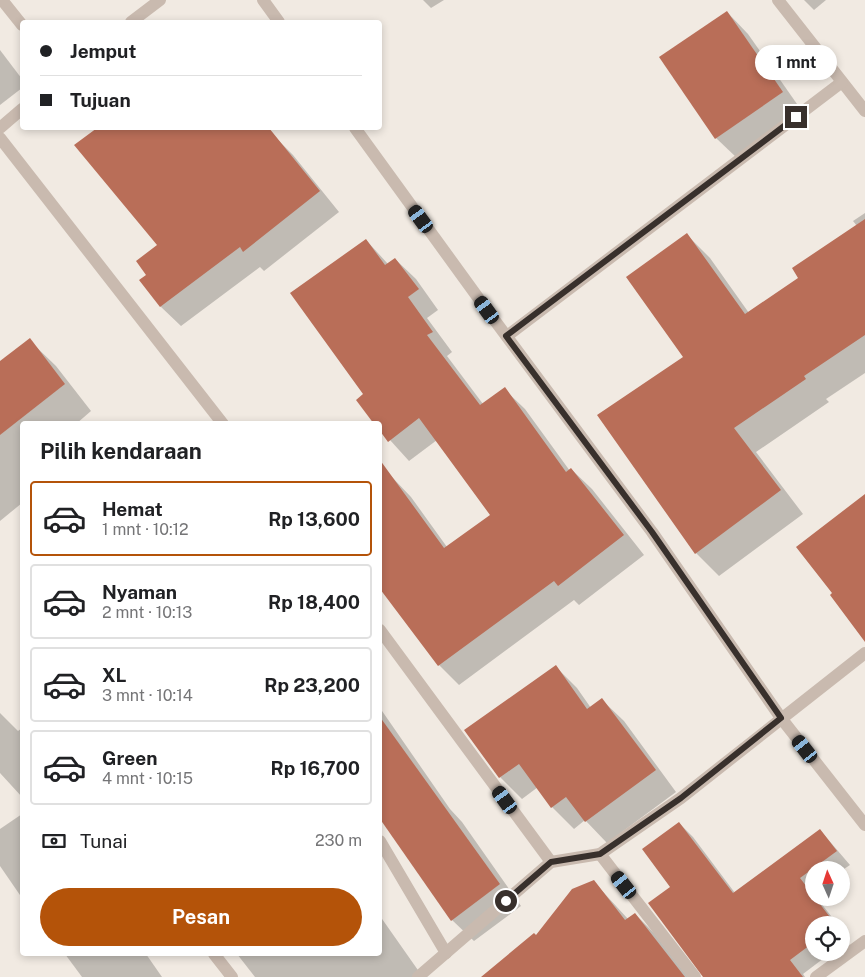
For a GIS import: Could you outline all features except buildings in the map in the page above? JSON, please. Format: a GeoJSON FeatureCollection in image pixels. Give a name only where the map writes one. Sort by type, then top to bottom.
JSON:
{"type":"FeatureCollection","features":[{"type":"Feature","properties":{"kind":"street"},"geometry":{"type":"LineString","coordinates":[[2,0],[20,22]]}},
{"type":"Feature","properties":{"kind":"street"},"geometry":{"type":"LineString","coordinates":[[134,20],[160,0]]}},
{"type":"Feature","properties":{"kind":"street"},"geometry":{"type":"LineString","coordinates":[[263,0],[278,20]]}},
{"type":"Feature","properties":{"kind":"street"},"geometry":{"type":"LineString","coordinates":[[778,0],[865,111]]}},
{"type":"Feature","properties":{"kind":"street"},"geometry":{"type":"LineString","coordinates":[[506,336],[842,82]]}},
{"type":"Feature","properties":{"kind":"street"},"geometry":{"type":"LineString","coordinates":[[0,128],[20,111]]}},
{"type":"Feature","properties":{"kind":"street"},"geometry":{"type":"LineString","coordinates":[[356,130],[506,336],[652,532],[781,718],[865,825]]}},
{"type":"Feature","properties":{"kind":"street"},"geometry":{"type":"LineString","coordinates":[[0,138],[221,421]]}},
{"type":"Feature","properties":{"kind":"street"},"geometry":{"type":"LineString","coordinates":[[382,633],[551,862]]}},
{"type":"Feature","properties":{"kind":"street"},"geometry":{"type":"LineString","coordinates":[[418,977],[551,862],[600,854],[681,798],[865,653]]}},
{"type":"Feature","properties":{"kind":"street"},"geometry":{"type":"LineString","coordinates":[[382,844],[446,953]]}},
{"type":"Feature","properties":{"kind":"street"},"geometry":{"type":"LineString","coordinates":[[600,854],[695,977]]}},
{"type":"Feature","properties":{"kind":"street"},"geometry":{"type":"LineString","coordinates":[[816,977],[865,941]]}},
{"type":"Feature","properties":{"kind":"street"},"geometry":{"type":"LineString","coordinates":[[216,956],[232,977]]}},
{"type":"Feature","properties":{"kind":"route"},"geometry":{"type":"LineString","coordinates":[[506,901],[551,862],[600,854],[681,798],[781,718],[652,532],[506,336],[796,117]]}}]}
